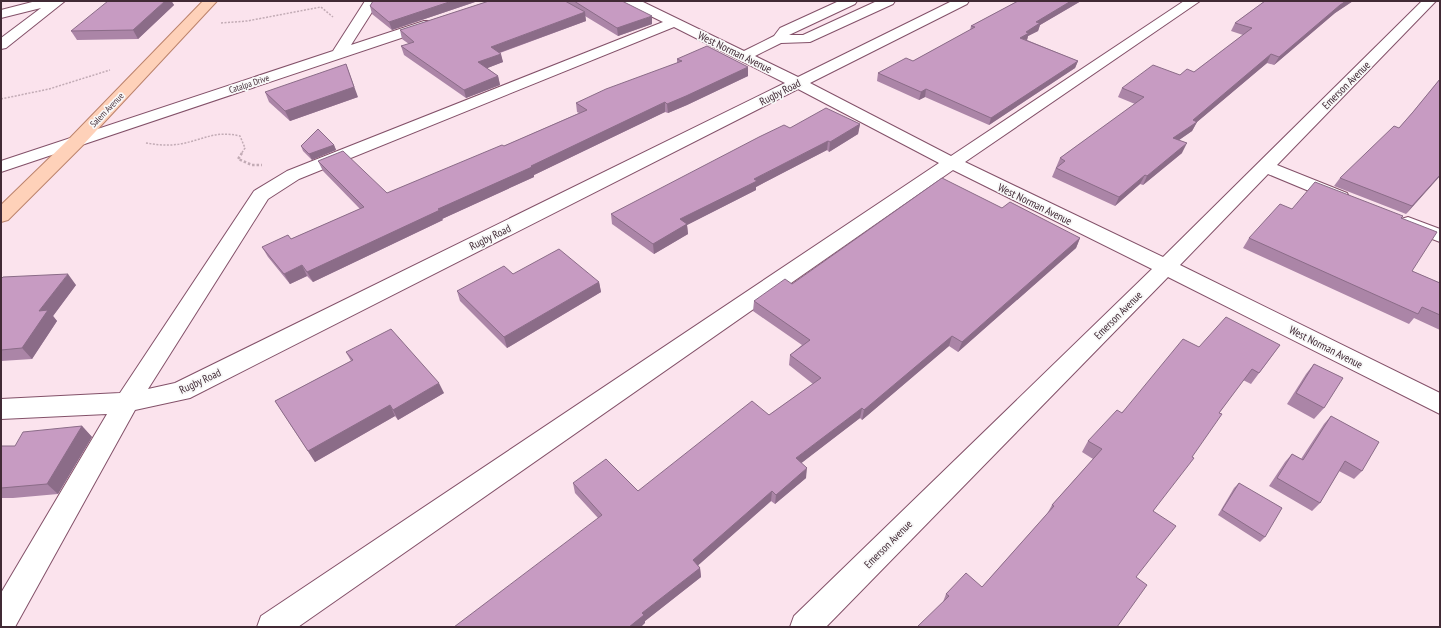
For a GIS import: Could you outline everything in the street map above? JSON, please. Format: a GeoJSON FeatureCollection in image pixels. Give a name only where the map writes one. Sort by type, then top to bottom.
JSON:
{"type":"FeatureCollection","features":[{"type":"Feature","properties":{"kind":"main road","name":"Salem Avenue"},"geometry":{"type":"LineString","coordinates":[[1,216],[76,142],[210,1]]}},
{"type":"Feature","properties":{"kind":"street"},"geometry":{"type":"LineString","coordinates":[[1,14],[54,1]]}},
{"type":"Feature","properties":{"kind":"street"},"geometry":{"type":"LineString","coordinates":[[1,45],[58,1]]}},
{"type":"Feature","properties":{"kind":"street"},"geometry":{"type":"LineString","coordinates":[[339,54],[372,1]]}},
{"type":"Feature","properties":{"kind":"street","name":"West Norman Avenue"},"geometry":{"type":"LineString","coordinates":[[631,1],[672,23],[798,83],[952,163],[1166,267],[1440,404]]}},
{"type":"Feature","properties":{"kind":"street"},"geometry":{"type":"LineString","coordinates":[[779,39],[785,31],[850,1]]}},
{"type":"Feature","properties":{"kind":"street"},"geometry":{"type":"LineString","coordinates":[[744,56],[779,39],[805,39],[888,1]]}},
{"type":"Feature","properties":{"kind":"street","name":"Rugby Road"},"geometry":{"type":"LineString","coordinates":[[1,409],[127,402],[156,398],[181,391],[960,1]]}},
{"type":"Feature","properties":{"kind":"street"},"geometry":{"type":"LineString","coordinates":[[272,627],[952,163],[1193,1]]}},
{"type":"Feature","properties":{"kind":"street","name":"Emerson Avenue"},"geometry":{"type":"LineString","coordinates":[[805,627],[1166,267],[1429,1]]}},
{"type":"Feature","properties":{"kind":"street","name":"Catalpa Drive"},"geometry":{"type":"LineString","coordinates":[[1,167],[444,18]]}},
{"type":"Feature","properties":{"kind":"street"},"geometry":{"type":"LineString","coordinates":[[1,621],[127,402],[261,195],[293,174],[672,23]]}},
{"type":"Feature","properties":{"kind":"street"},"geometry":{"type":"LineString","coordinates":[[1265,166],[1360,204]]}},
{"type":"Feature","properties":{"kind":"street"},"geometry":{"type":"LineString","coordinates":[[1389,216],[1440,236]]}},
{"type":"Feature","properties":{"kind":"path"},"geometry":{"type":"LineString","coordinates":[[189,24],[253,21],[307,8],[321,7],[332,15],[334,19]]}},
{"type":"Feature","properties":{"kind":"path"},"geometry":{"type":"LineString","coordinates":[[1,99],[49,89],[112,70]]}},
{"type":"Feature","properties":{"kind":"path"},"geometry":{"type":"LineString","coordinates":[[144,143],[160,146],[181,144],[202,136],[226,131],[240,136],[245,148],[238,159],[252,165],[280,166],[293,174]]}},
{"type":"Feature","properties":{"kind":"building"},"geometry":{"type":"Polygon","coordinates":[[[108,1],[165,1],[133,30],[71,31],[108,1]]]}},
{"type":"Feature","properties":{"kind":"building"},"geometry":{"type":"Polygon","coordinates":[[[373,1],[452,1],[389,22],[370,6],[373,1]]]}},
{"type":"Feature","properties":{"kind":"building"},"geometry":{"type":"Polygon","coordinates":[[[489,1],[565,1],[585,12],[491,47],[501,54],[478,62],[498,76],[464,90],[401,46],[414,42],[400,30],[489,1]]]}},
{"type":"Feature","properties":{"kind":"building"},"geometry":{"type":"Polygon","coordinates":[[[574,1],[622,1],[652,16],[617,28],[574,1]]]}},
{"type":"Feature","properties":{"kind":"building"},"geometry":{"type":"Polygon","coordinates":[[[1018,1],[1071,1],[1036,22],[1040,23],[1026,32],[1029,33],[1020,38],[1078,61],[991,118],[926,89],[921,92],[878,73],[906,58],[913,61],[975,27],[971,26],[1018,1]]]}},
{"type":"Feature","properties":{"kind":"building"},"geometry":{"type":"Polygon","coordinates":[[[1265,1],[1346,1],[1279,57],[1271,54],[1193,120],[1197,122],[1173,138],[1187,143],[1119,197],[1056,168],[1065,161],[1060,158],[1144,97],[1122,88],[1153,65],[1180,75],[1187,69],[1194,72],[1252,28],[1235,23],[1265,1]]]}},
{"type":"Feature","properties":{"kind":"building"},"geometry":{"type":"Polygon","coordinates":[[[707,46],[748,67],[686,96],[667,104],[665,102],[531,166],[532,167],[438,209],[440,210],[307,272],[302,265],[284,274],[262,247],[288,235],[291,239],[364,207],[318,161],[343,151],[387,193],[502,145],[504,146],[587,110],[576,103],[606,89],[682,61],[677,59],[707,46]]]}},
{"type":"Feature","properties":{"kind":"building"},"geometry":{"type":"Polygon","coordinates":[[[346,64],[354,87],[285,111],[265,92],[346,64]]]}},
{"type":"Feature","properties":{"kind":"building"},"geometry":{"type":"Polygon","coordinates":[[[1440,79],[1440,175],[1412,206],[1340,178],[1394,126],[1399,128],[1440,79]]]}},
{"type":"Feature","properties":{"kind":"building"},"geometry":{"type":"Polygon","coordinates":[[[826,108],[860,124],[830,142],[828,141],[754,179],[757,181],[680,219],[687,224],[653,244],[611,214],[759,137],[784,125],[790,128],[826,108]]]}},
{"type":"Feature","properties":{"kind":"building"},"geometry":{"type":"Polygon","coordinates":[[[318,129],[334,145],[309,154],[301,146],[318,129]]]}},
{"type":"Feature","properties":{"kind":"building"},"geometry":{"type":"Polygon","coordinates":[[[942,178],[1002,208],[1010,202],[1080,238],[962,342],[952,336],[864,410],[862,408],[796,458],[807,468],[776,495],[772,491],[693,560],[700,568],[642,613],[644,615],[629,627],[454,627],[602,515],[573,483],[606,459],[638,491],[752,401],[769,415],[821,378],[790,355],[810,340],[754,301],[785,279],[792,284],[942,178]]]}},
{"type":"Feature","properties":{"kind":"building"},"geometry":{"type":"Polygon","coordinates":[[[1315,182],[1403,216],[1401,218],[1437,232],[1412,271],[1440,283],[1440,315],[1422,307],[1418,314],[1249,238],[1280,204],[1292,209],[1315,182]]]}},
{"type":"Feature","properties":{"kind":"building"},"geometry":{"type":"Polygon","coordinates":[[[559,249],[599,282],[504,337],[457,291],[504,266],[513,274],[559,249]]]}},
{"type":"Feature","properties":{"kind":"building"},"geometry":{"type":"Polygon","coordinates":[[[68,274],[39,311],[48,310],[22,348],[1,350],[1,279],[3,277],[68,274]]]}},
{"type":"Feature","properties":{"kind":"building"},"geometry":{"type":"Polygon","coordinates":[[[1226,317],[1280,345],[1259,373],[1252,369],[1219,413],[1222,414],[1192,457],[1194,458],[1153,511],[1176,526],[1136,577],[1147,585],[1117,627],[917,627],[949,596],[946,594],[966,573],[982,587],[1102,449],[1088,441],[1117,410],[1122,413],[1183,339],[1199,347],[1226,317]]]}},
{"type":"Feature","properties":{"kind":"building"},"geometry":{"type":"Polygon","coordinates":[[[391,329],[439,383],[393,410],[390,405],[308,451],[275,401],[353,360],[346,352],[391,329]]]}},
{"type":"Feature","properties":{"kind":"building"},"geometry":{"type":"Polygon","coordinates":[[[1314,364],[1343,378],[1324,408],[1296,393],[1314,364]]]}},
{"type":"Feature","properties":{"kind":"building"},"geometry":{"type":"Polygon","coordinates":[[[1331,416],[1379,442],[1362,471],[1345,461],[1320,503],[1277,478],[1292,454],[1303,460],[1331,416]]]}},
{"type":"Feature","properties":{"kind":"building"},"geometry":{"type":"Polygon","coordinates":[[[82,426],[47,484],[1,488],[1,446],[15,446],[23,432],[82,426]]]}},
{"type":"Feature","properties":{"kind":"building"},"geometry":{"type":"Polygon","coordinates":[[[1239,483],[1282,508],[1265,537],[1222,510],[1239,483]]]}}]}
